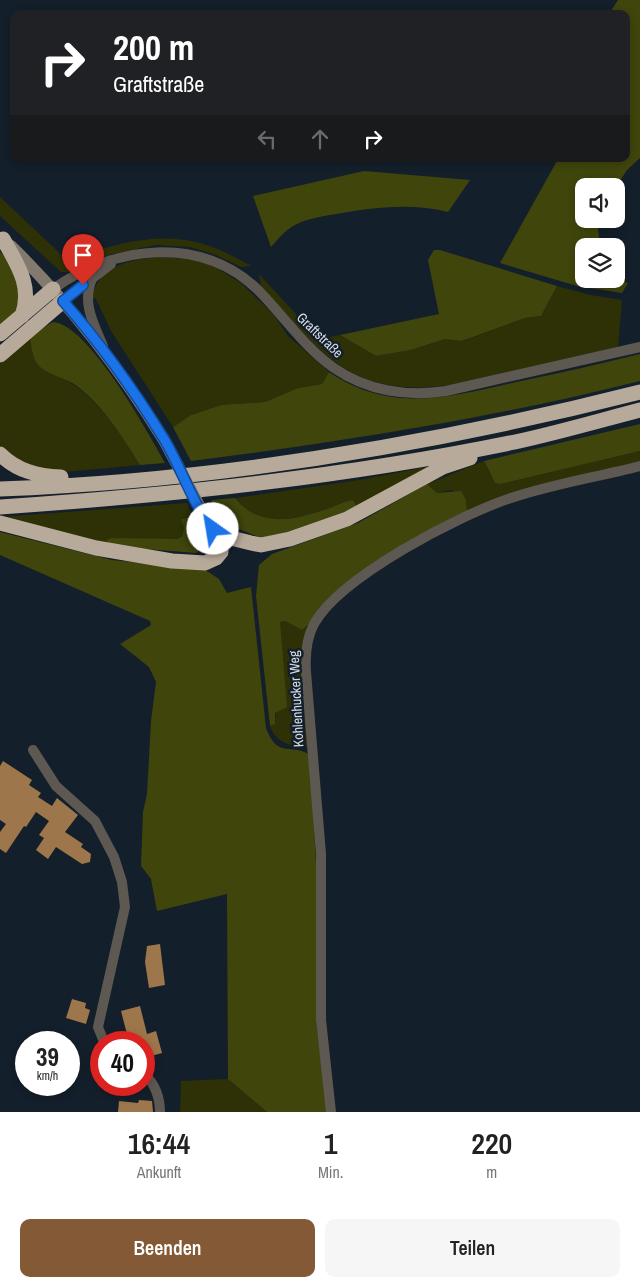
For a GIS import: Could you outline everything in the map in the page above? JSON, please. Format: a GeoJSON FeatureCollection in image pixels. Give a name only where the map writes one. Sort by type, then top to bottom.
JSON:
{"type":"FeatureCollection","features":[{"type":"Feature","properties":{"kind":"highway"},"geometry":{"type":"LineString","coordinates":[[1,237],[25,283],[26,305],[22,316]]}},
{"type":"Feature","properties":{"kind":"highway"},"geometry":{"type":"LineString","coordinates":[[0,334],[53,289]]}},
{"type":"Feature","properties":{"kind":"highway"},"geometry":{"type":"LineString","coordinates":[[0,354],[63,301]]}},
{"type":"Feature","properties":{"kind":"highway"},"geometry":{"type":"LineString","coordinates":[[0,489],[117,481],[310,458],[420,441],[502,425],[640,392]]}},
{"type":"Feature","properties":{"kind":"highway"},"geometry":{"type":"LineString","coordinates":[[0,507],[111,499],[313,476],[516,442],[640,410]]}},
{"type":"Feature","properties":{"kind":"highway"},"geometry":{"type":"LineString","coordinates":[[213,529],[231,538],[251,544],[290,540],[347,519],[442,467],[554,432]]}},
{"type":"Feature","properties":{"kind":"highway"},"geometry":{"type":"LineString","coordinates":[[0,454],[19,469],[42,476],[117,481]]}},
{"type":"Feature","properties":{"kind":"highway"},"geometry":{"type":"LineString","coordinates":[[0,523],[96,548],[192,563],[212,561],[221,552],[221,542],[213,529]]}},
{"type":"Feature","properties":{"kind":"street"},"geometry":{"type":"LineString","coordinates":[[1,237],[53,289],[108,356],[164,440],[213,529]]}},
{"type":"Feature","properties":{"kind":"street","name":"Graftstraße"},"geometry":{"type":"LineString","coordinates":[[53,289],[81,272],[140,253],[173,251],[200,256],[225,265],[257,289],[322,359],[349,378],[386,391],[419,394],[446,391],[640,347]]}},
{"type":"Feature","properties":{"kind":"street","name":"Graftstraße"},"geometry":{"type":"LineString","coordinates":[[63,301],[115,260]]}},
{"type":"Feature","properties":{"kind":"street"},"geometry":{"type":"LineString","coordinates":[[93,277],[88,290],[88,306],[108,356]]}},
{"type":"Feature","properties":{"kind":"street","name":"Kohlenhucker Weg"},"geometry":{"type":"LineString","coordinates":[[331,1112],[321,1020],[320,854],[306,672],[306,648],[311,629],[330,603],[360,578],[460,519],[512,498],[640,466]]}},
{"type":"Feature","properties":{"kind":"street"},"geometry":{"type":"LineString","coordinates":[[33,750],[56,786],[95,821],[114,857],[122,882],[125,907],[98,1027],[100,1031]]}},
{"type":"Feature","properties":{"kind":"street"},"geometry":{"type":"LineString","coordinates":[[155,1088],[158,1095],[160,1112]]}},
{"type":"Feature","properties":{"kind":"green space"},"geometry":{"type":"Polygon","coordinates":[[[618,0],[640,0],[640,158],[627,170],[622,178],[575,178],[575,228],[598,228],[599,238],[575,238],[575,285],[500,263],[556,162],[630,162],[630,10],[612,10],[618,0]]]}},
{"type":"Feature","properties":{"kind":"green space"},"geometry":{"type":"Polygon","coordinates":[[[364,171],[470,180],[448,212],[419,207],[389,207],[322,217],[293,226],[271,247],[253,196],[364,171]]]}},
{"type":"Feature","properties":{"kind":"green space"},"geometry":{"type":"Polygon","coordinates":[[[0,197],[67,260],[120,244],[155,239],[173,239],[210,246],[252,266],[241,267],[216,255],[190,247],[156,245],[112,254],[69,272],[61,272],[0,216],[0,197]]]}},
{"type":"Feature","properties":{"kind":"green space"},"geometry":{"type":"Polygon","coordinates":[[[434,250],[440,250],[557,286],[541,316],[525,318],[462,341],[445,339],[411,350],[376,356],[340,335],[439,314],[428,260],[434,250]]]}},
{"type":"Feature","properties":{"kind":"green space"},"geometry":{"type":"Polygon","coordinates":[[[0,251],[17,272],[20,307],[0,326],[0,251]]]}},
{"type":"Feature","properties":{"kind":"green space"},"geometry":{"type":"Polygon","coordinates":[[[159,257],[202,262],[215,267],[241,283],[274,315],[288,336],[329,372],[322,384],[298,388],[265,402],[221,405],[191,415],[173,427],[111,331],[96,299],[91,298],[101,278],[117,266],[137,260],[159,257]]]}},
{"type":"Feature","properties":{"kind":"green space"},"geometry":{"type":"Polygon","coordinates":[[[259,274],[319,339],[340,335],[376,356],[411,350],[445,339],[463,341],[525,318],[541,316],[557,286],[591,295],[622,300],[618,347],[450,385],[416,387],[387,385],[362,377],[341,366],[321,350],[261,286],[259,274]]]}},
{"type":"Feature","properties":{"kind":"green space"},"geometry":{"type":"Polygon","coordinates":[[[590,288],[625,288],[622,293],[590,288]]]}},
{"type":"Feature","properties":{"kind":"green space"},"geometry":{"type":"Polygon","coordinates":[[[53,322],[67,327],[99,359],[131,405],[165,463],[140,465],[112,423],[87,395],[73,384],[44,370],[36,362],[30,335],[53,322]]]}},
{"type":"Feature","properties":{"kind":"green space"},"geometry":{"type":"Polygon","coordinates":[[[30,335],[47,372],[63,378],[90,398],[112,423],[140,465],[54,473],[25,464],[0,445],[0,364],[30,335]]]}},
{"type":"Feature","properties":{"kind":"green space"},"geometry":{"type":"Polygon","coordinates":[[[640,354],[640,381],[473,418],[304,446],[191,461],[173,427],[191,415],[221,405],[265,402],[298,388],[322,384],[329,372],[353,385],[376,394],[399,398],[423,398],[471,392],[640,354]]]}},
{"type":"Feature","properties":{"kind":"green space"},"geometry":{"type":"Polygon","coordinates":[[[640,424],[640,451],[501,484],[495,483],[484,461],[640,424]]]}},
{"type":"Feature","properties":{"kind":"green space"},"geometry":{"type":"Polygon","coordinates":[[[640,451],[640,462],[467,511],[466,500],[452,490],[437,493],[427,484],[484,461],[491,476],[501,484],[640,451]]]}},
{"type":"Feature","properties":{"kind":"green space"},"geometry":{"type":"Polygon","coordinates":[[[437,465],[353,510],[353,500],[290,519],[267,518],[245,508],[235,498],[359,480],[437,465]]]}},
{"type":"Feature","properties":{"kind":"green space"},"geometry":{"type":"Polygon","coordinates":[[[427,484],[437,493],[461,491],[466,500],[467,511],[410,543],[302,630],[285,621],[280,622],[287,707],[275,713],[275,724],[270,726],[256,596],[259,565],[272,554],[358,523],[427,484]]]}},
{"type":"Feature","properties":{"kind":"green space"},"geometry":{"type":"Polygon","coordinates":[[[235,498],[245,508],[256,514],[278,519],[302,516],[353,500],[356,506],[320,525],[261,538],[227,524],[220,517],[211,500],[235,498]]]}},
{"type":"Feature","properties":{"kind":"green space"},"geometry":{"type":"Polygon","coordinates":[[[187,503],[193,517],[181,519],[184,528],[182,536],[178,540],[107,546],[0,517],[187,503]]]}},
{"type":"Feature","properties":{"kind":"green space"},"geometry":{"type":"Polygon","coordinates":[[[193,517],[206,546],[196,553],[107,546],[107,540],[111,538],[178,539],[182,536],[184,528],[181,519],[193,517]]]}},
{"type":"Feature","properties":{"kind":"green space"},"geometry":{"type":"Polygon","coordinates":[[[0,532],[112,560],[204,569],[219,579],[227,593],[251,587],[266,728],[275,744],[285,749],[303,751],[310,755],[316,863],[316,1020],[327,1112],[267,1112],[228,1079],[227,894],[157,911],[151,879],[141,866],[143,812],[147,794],[151,721],[156,682],[149,667],[120,644],[151,625],[150,621],[0,555],[0,532]]]}},
{"type":"Feature","properties":{"kind":"green space"},"geometry":{"type":"Polygon","coordinates":[[[285,621],[302,630],[308,626],[309,745],[306,747],[294,746],[280,740],[270,726],[275,723],[280,622],[285,621]]]}},
{"type":"Feature","properties":{"kind":"green space"},"geometry":{"type":"Polygon","coordinates":[[[228,1079],[267,1112],[180,1112],[181,1081],[228,1079]]]}},
{"type":"Feature","properties":{"kind":"building"},"geometry":{"type":"Polygon","coordinates":[[[3,761],[32,780],[29,785],[41,793],[38,797],[52,806],[57,798],[78,815],[65,832],[83,844],[81,847],[91,854],[90,862],[82,864],[56,847],[48,859],[36,850],[44,838],[39,835],[49,821],[36,812],[6,853],[0,849],[0,832],[6,824],[0,820],[0,766],[3,761]]]}},
{"type":"Feature","properties":{"kind":"building"},"geometry":{"type":"Polygon","coordinates":[[[160,944],[165,985],[149,988],[145,962],[147,946],[160,944]]]}},
{"type":"Feature","properties":{"kind":"building"},"geometry":{"type":"Polygon","coordinates":[[[72,999],[86,1003],[85,1008],[90,1010],[86,1024],[66,1018],[72,999]]]}},
{"type":"Feature","properties":{"kind":"building"},"geometry":{"type":"Polygon","coordinates":[[[140,1006],[146,1031],[126,1031],[121,1011],[140,1006]]]}},
{"type":"Feature","properties":{"kind":"building"},"geometry":{"type":"Polygon","coordinates":[[[156,1031],[162,1053],[155,1055],[156,1031]]]}},
{"type":"Feature","properties":{"kind":"building"},"geometry":{"type":"Polygon","coordinates":[[[139,1100],[152,1101],[153,1112],[118,1112],[119,1101],[138,1103],[139,1100]]]}},
{"type":"Feature","properties":{"kind":"route"},"geometry":{"type":"LineString","coordinates":[[83,285],[63,301],[94,338],[136,395],[164,440],[206,520],[213,529]]}}]}
